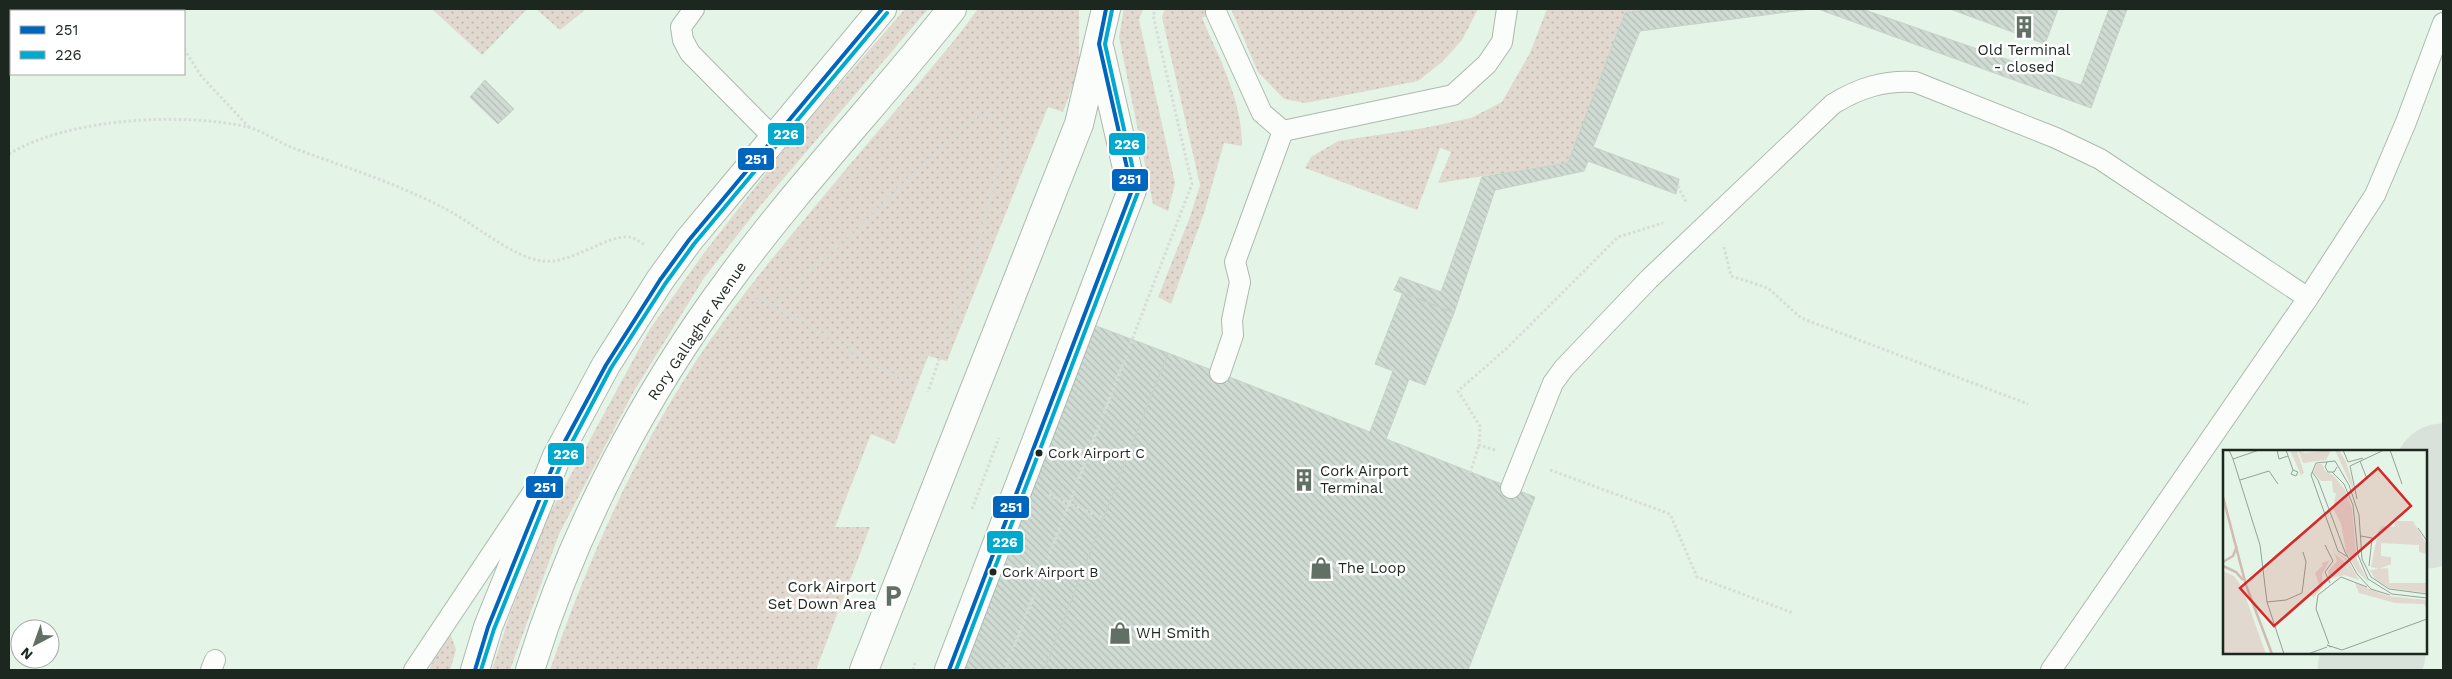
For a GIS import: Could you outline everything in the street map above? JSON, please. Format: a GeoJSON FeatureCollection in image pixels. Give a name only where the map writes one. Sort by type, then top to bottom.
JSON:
{"type":"FeatureCollection","features":[{"type":"Feature","properties":{"kind":"street"},"geometry":{"type":"LineString","coordinates":[[475,670],[488,627],[556,456],[606,365],[660,280],[689,240],[882,9]]}},
{"type":"Feature","properties":{"kind":"street","name":"Rory Gallagher Avenue"},"geometry":{"type":"LineString","coordinates":[[530,670],[556,595],[583,529],[650,400],[730,278],[952,9]]}},
{"type":"Feature","properties":{"kind":"street"},"geometry":{"type":"LineString","coordinates":[[864,670],[1079,124],[1106,9]]}},
{"type":"Feature","properties":{"kind":"street"},"geometry":{"type":"LineString","coordinates":[[949,670],[1132,190],[1099,44]]}},
{"type":"Feature","properties":{"kind":"lane"},"geometry":{"type":"LineString","coordinates":[[694,9],[682,27],[683,40],[690,53],[774,137]]}},
{"type":"Feature","properties":{"kind":"lane"},"geometry":{"type":"LineString","coordinates":[[1283,131],[1453,95],[1488,64],[1502,42],[1508,9]]}},
{"type":"Feature","properties":{"kind":"lane"},"geometry":{"type":"LineString","coordinates":[[1216,12],[1262,112],[1283,131]]}},
{"type":"Feature","properties":{"kind":"lane"},"geometry":{"type":"LineString","coordinates":[[2051,670],[2308,298],[2375,195],[2406,122],[2443,23]]}},
{"type":"Feature","properties":{"kind":"lane"},"geometry":{"type":"LineString","coordinates":[[1511,488],[1553,383],[1564,368],[1649,279],[1833,104],[1852,92],[1872,85],[1893,81],[1915,82],[2056,138],[2100,159],[2308,298]]}},
{"type":"Feature","properties":{"kind":"lane"},"geometry":{"type":"LineString","coordinates":[[1220,373],[1233,335],[1232,320],[1240,282],[1235,262],[1283,131]]}},
{"type":"Feature","properties":{"kind":"lane"},"geometry":{"type":"LineString","coordinates":[[414,670],[556,456]]}},
{"type":"Feature","properties":{"kind":"path"},"geometry":{"type":"LineString","coordinates":[[1005,670],[1192,184],[1153,15],[1156,9]]}},
{"type":"Feature","properties":{"kind":"path"},"geometry":{"type":"LineString","coordinates":[[185,51],[202,77],[250,128]]}},
{"type":"Feature","properties":{"kind":"path"},"geometry":{"type":"LineString","coordinates":[[774,306],[972,119],[980,114],[994,117],[1004,128],[1006,140],[978,244],[928,392]]}},
{"type":"Feature","properties":{"kind":"path"},"geometry":{"type":"LineString","coordinates":[[9,154],[45,137],[84,127],[120,122],[199,121],[250,128],[288,146],[440,206],[524,256],[542,261],[555,261],[581,254],[620,237],[636,239],[650,248]]}},
{"type":"Feature","properties":{"kind":"path"},"geometry":{"type":"LineString","coordinates":[[1678,186],[1687,201],[1721,235],[1731,276],[1768,288],[1802,318],[2028,404]]}},
{"type":"Feature","properties":{"kind":"path"},"geometry":{"type":"LineString","coordinates":[[1682,206],[1687,201]]}},
{"type":"Feature","properties":{"kind":"path"},"geometry":{"type":"LineString","coordinates":[[1470,473],[1479,445],[1480,426],[1458,391],[1507,348],[1618,237],[1665,222]]}},
{"type":"Feature","properties":{"kind":"path"},"geometry":{"type":"LineString","coordinates":[[753,294],[916,388]]}},
{"type":"Feature","properties":{"kind":"path"},"geometry":{"type":"LineString","coordinates":[[1479,445],[1670,514],[1697,577],[1793,613]]}},
{"type":"Feature","properties":{"kind":"path"},"geometry":{"type":"LineString","coordinates":[[1049,495],[1103,518]]}},
{"type":"Feature","properties":{"kind":"shaded area"},"geometry":{"type":"Polygon","coordinates":[[[432,9],[527,9],[482,55],[432,9]]]}},
{"type":"Feature","properties":{"kind":"shaded area"},"geometry":{"type":"Polygon","coordinates":[[[536,9],[586,9],[560,30],[536,9]]]}},
{"type":"Feature","properties":{"kind":"shaded area"},"geometry":{"type":"Polygon","coordinates":[[[905,9],[928,9],[760,206],[704,278],[634,391],[559,534],[510,670],[492,670],[510,614],[549,515],[650,329],[704,253],[798,132],[905,9]]]}},
{"type":"Feature","properties":{"kind":"shaded area"},"geometry":{"type":"Polygon","coordinates":[[[978,9],[1079,9],[1079,69],[1063,112],[1048,107],[947,361],[928,356],[895,444],[871,434],[835,527],[870,527],[816,670],[550,670],[595,551],[651,437],[694,364],[763,270],[939,59],[978,9]]]}},
{"type":"Feature","properties":{"kind":"shaded area"},"geometry":{"type":"Polygon","coordinates":[[[1124,9],[1143,9],[1139,20],[1175,183],[1168,211],[1153,204],[1119,37],[1124,9]]]}},
{"type":"Feature","properties":{"kind":"shaded area"},"geometry":{"type":"Polygon","coordinates":[[[1165,9],[1222,9],[1202,18],[1223,65],[1234,96],[1241,129],[1242,146],[1224,143],[1204,213],[1171,304],[1158,297],[1190,217],[1200,185],[1162,17],[1165,9]]]}},
{"type":"Feature","properties":{"kind":"shaded area"},"geometry":{"type":"Polygon","coordinates":[[[1231,9],[1477,9],[1477,11],[1462,40],[1442,62],[1418,81],[1305,103],[1284,99],[1258,72],[1231,9]]]}},
{"type":"Feature","properties":{"kind":"shaded area"},"geometry":{"type":"Polygon","coordinates":[[[1547,9],[1655,9],[1625,13],[1568,163],[1438,183],[1451,152],[1440,148],[1417,210],[1305,168],[1311,157],[1338,141],[1424,128],[1471,118],[1502,102],[1530,53],[1547,9]]]}},
{"type":"Feature","properties":{"kind":"shaded area"},"geometry":{"type":"Polygon","coordinates":[[[450,633],[456,650],[450,670],[429,670],[443,641],[450,633]]]}},
{"type":"Feature","properties":{"kind":"building"},"geometry":{"type":"Polygon","coordinates":[[[1655,9],[1811,9],[1640,31],[1593,147],[1679,179],[1676,194],[1588,161],[1584,171],[1495,190],[1454,313],[1394,290],[1400,277],[1441,292],[1482,177],[1568,163],[1625,13],[1655,9]]]}},
{"type":"Feature","properties":{"kind":"building"},"geometry":{"type":"Polygon","coordinates":[[[1818,9],[1862,9],[2081,85],[2109,9],[2127,9],[2091,108],[1818,9]]]}},
{"type":"Feature","properties":{"kind":"building","name":"Old Terminal - closed"},"geometry":{"type":"Polygon","coordinates":[[[1950,9],[2058,9],[2045,44],[1950,9]]]}},
{"type":"Feature","properties":{"kind":"building"},"geometry":{"type":"Polygon","coordinates":[[[485,80],[514,109],[498,124],[470,97],[485,80]]]}},
{"type":"Feature","properties":{"kind":"building","name":"Cork Airport Terminal"},"geometry":{"type":"Polygon","coordinates":[[[1403,292],[1454,313],[1425,385],[1409,379],[1386,439],[1535,497],[1468,670],[1044,670],[1168,353],[1370,432],[1393,371],[1375,364],[1403,292]]]}},
{"type":"Feature","properties":{"kind":"building"},"geometry":{"type":"Polygon","coordinates":[[[1075,318],[1168,353],[1044,670],[938,670],[1075,318]]]}},
{"type":"Feature","properties":{"kind":"taxiway"},"geometry":{"type":"LineString","coordinates":[[2427,516],[2443,473]]}},
{"type":"Feature","properties":{"kind":"taxiway"},"geometry":{"type":"LineString","coordinates":[[2367,670],[2375,654]]}},
{"type":"Feature","properties":{"kind":"transit line","name":"251"},"geometry":{"type":"LineString","coordinates":[[475,670],[488,627],[557,456],[606,365],[660,280],[689,240],[882,9]]}},
{"type":"Feature","properties":{"kind":"transit line","name":"251"},"geometry":{"type":"LineString","coordinates":[[949,670],[1132,190],[1099,44],[1106,9]]}},
{"type":"Feature","properties":{"kind":"transit line","name":"226"},"geometry":{"type":"LineString","coordinates":[[956,670],[1138,192],[1105,44],[1112,10]]}},
{"type":"Feature","properties":{"kind":"transit line","name":"226"},"geometry":{"type":"LineString","coordinates":[[481,670],[494,629],[563,459],[611,368],[665,284],[694,244],[887,13]]}},
{"type":"Feature","properties":{"kind":"place","name":"Old Terminal - closed"},"geometry":{"type":"Point","coordinates":[2024,27]}},
{"type":"Feature","properties":{"kind":"place","name":"Cork Airport C"},"geometry":{"type":"Point","coordinates":[1039,453]}},
{"type":"Feature","properties":{"kind":"place","name":"Cork Airport Terminal"},"geometry":{"type":"Point","coordinates":[1304,480]}},
{"type":"Feature","properties":{"kind":"place","name":"The Loop"},"geometry":{"type":"Point","coordinates":[1321,568]}},
{"type":"Feature","properties":{"kind":"place","name":"Cork Airport B"},"geometry":{"type":"Point","coordinates":[993,572]}},
{"type":"Feature","properties":{"kind":"place","name":"Cork Airport Set Down Area"},"geometry":{"type":"Point","coordinates":[893,596]}},
{"type":"Feature","properties":{"kind":"place","name":"WH Smith"},"geometry":{"type":"Point","coordinates":[1120,633]}}]}
